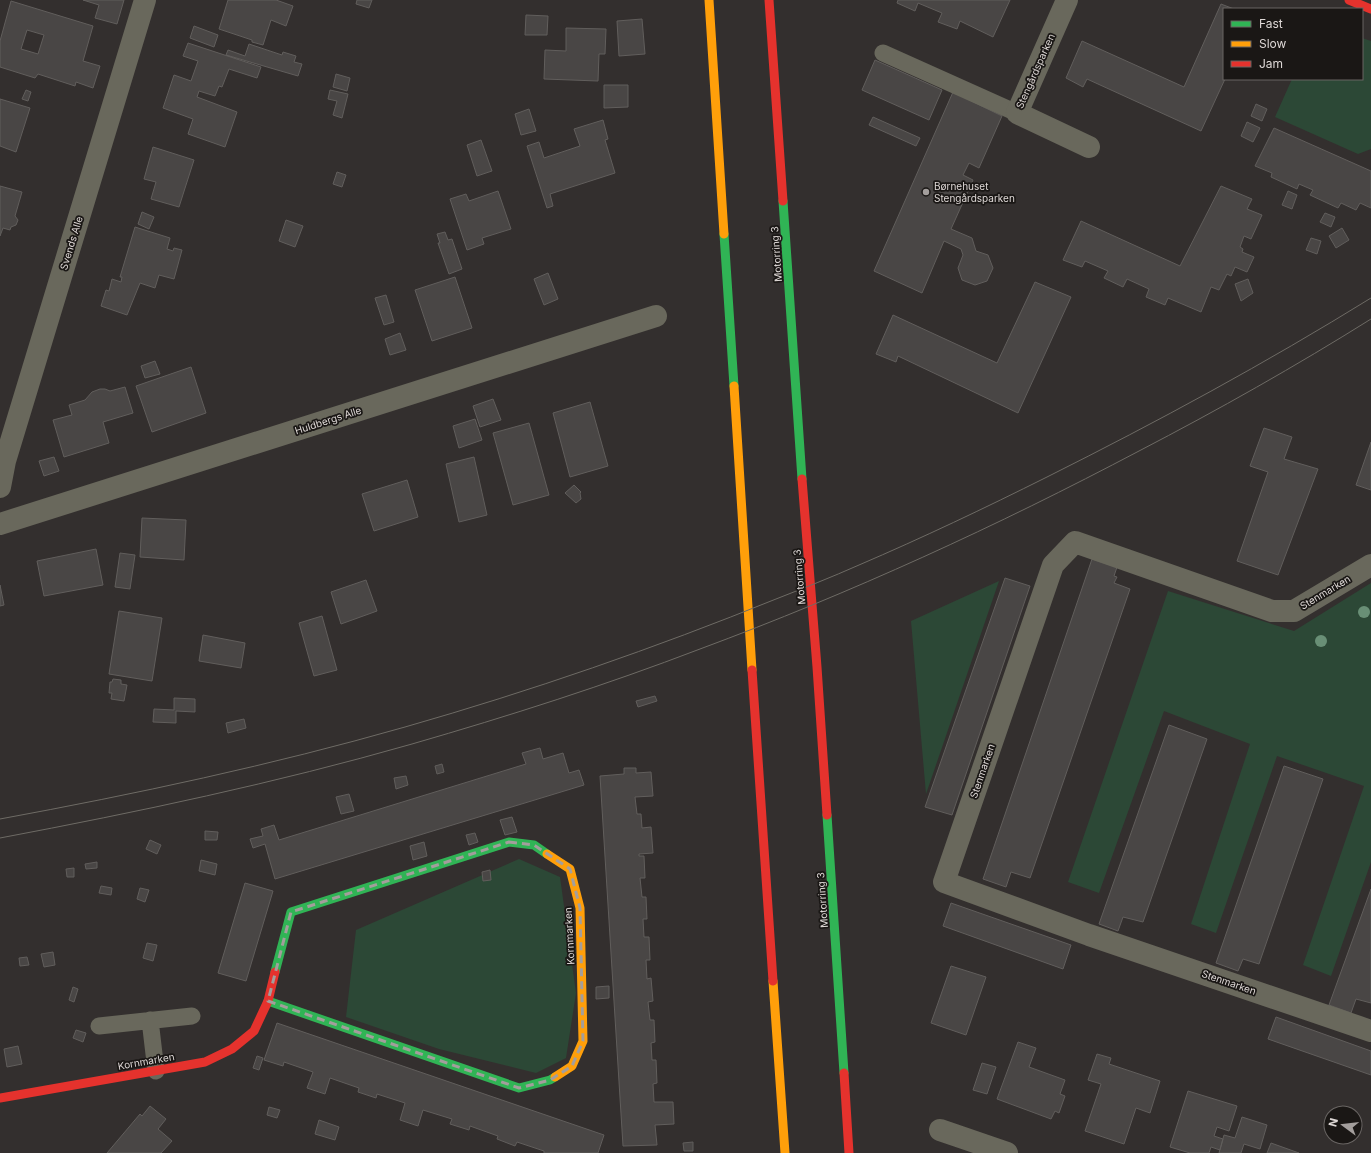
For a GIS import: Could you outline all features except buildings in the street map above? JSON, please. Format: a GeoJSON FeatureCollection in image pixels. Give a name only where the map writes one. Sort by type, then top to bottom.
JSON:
{"type":"FeatureCollection","features":[{"type":"Feature","properties":{"kind":"main road"},"geometry":{"type":"LineString","coordinates":[[709,0],[753,689],[786,1153]]}},
{"type":"Feature","properties":{"kind":"main road","name":"Motorring 3"},"geometry":{"type":"LineString","coordinates":[[769,0],[805,519],[818,667],[850,1153]]}},
{"type":"Feature","properties":{"kind":"main road"},"geometry":{"type":"LineString","coordinates":[[1349,0],[1371,9]]}},
{"type":"Feature","properties":{"kind":"main road","name":"Kornmarken"},"geometry":{"type":"LineString","coordinates":[[0,1098],[205,1062],[232,1049],[254,1031],[268,1001],[291,912],[509,842],[534,845],[570,869],[580,908],[583,1041],[572,1066],[550,1080],[519,1088],[268,1001]]}},
{"type":"Feature","properties":{"kind":"street","name":"Svends Alle"},"geometry":{"type":"LineString","coordinates":[[0,488],[5,461],[145,0]]}},
{"type":"Feature","properties":{"kind":"street","name":"Stengårdsparken"},"geometry":{"type":"LineString","coordinates":[[1067,0],[1017,114],[1089,147]]}},
{"type":"Feature","properties":{"kind":"street","name":"Huldbergs Alle"},"geometry":{"type":"LineString","coordinates":[[0,524],[656,316]]}},
{"type":"Feature","properties":{"kind":"street","name":"Stenmarken"},"geometry":{"type":"LineString","coordinates":[[1371,565],[1294,611],[1272,611],[1075,542],[1053,564],[944,882],[1089,935],[1371,1031]]}},
{"type":"Feature","properties":{"kind":"street"},"geometry":{"type":"LineString","coordinates":[[940,1130],[1007,1153]]}},
{"type":"Feature","properties":{"kind":"lane"},"geometry":{"type":"LineString","coordinates":[[883,53],[1017,114]]}},
{"type":"Feature","properties":{"kind":"lane"},"geometry":{"type":"LineString","coordinates":[[99,1026],[192,1016]]}},
{"type":"Feature","properties":{"kind":"lane"},"geometry":{"type":"LineString","coordinates":[[150,1020],[156,1071]]}},
{"type":"Feature","properties":{"kind":"highlighted area"},"geometry":{"type":"Polygon","coordinates":[[[509,842],[534,845],[570,869],[580,908],[583,1041],[572,1066],[550,1080],[519,1088],[268,1001],[291,912],[509,842]]]}},
{"type":"Feature","properties":{"kind":"green space"},"geometry":{"type":"Polygon","coordinates":[[[1363,38],[1371,41],[1371,149],[1358,154],[1275,117],[1292,80],[1363,80],[1363,38]]]}},
{"type":"Feature","properties":{"kind":"green space"},"geometry":{"type":"Polygon","coordinates":[[[999,581],[926,794],[911,621],[999,581]]]}},
{"type":"Feature","properties":{"kind":"green space"},"geometry":{"type":"Polygon","coordinates":[[[1371,583],[1371,862],[1331,976],[1303,965],[1364,786],[1277,756],[1216,933],[1191,924],[1250,744],[1164,711],[1099,893],[1068,882],[1168,591],[1294,631],[1371,583]]]}},
{"type":"Feature","properties":{"kind":"green space"},"geometry":{"type":"Polygon","coordinates":[[[519,859],[560,877],[576,993],[566,1058],[536,1073],[439,1049],[346,1017],[356,930],[519,859]]]}},
{"type":"Feature","properties":{"kind":"tram line"},"geometry":{"type":"LineString","coordinates":[[0,819],[204,778],[355,741],[546,684],[685,635],[849,569],[1024,489],[1211,391],[1292,346],[1371,298]]}},
{"type":"Feature","properties":{"kind":"tram line"},"geometry":{"type":"LineString","coordinates":[[0,838],[207,796],[361,758],[557,700],[700,649],[868,582],[1032,506],[1198,420],[1285,371],[1371,319]]}},
{"type":"Feature","properties":{"kind":"traffic: fast"},"geometry":{"type":"LineString","coordinates":[[783,201],[802,479]]}},
{"type":"Feature","properties":{"kind":"traffic: fast"},"geometry":{"type":"LineString","coordinates":[[724,234],[734,386]]}},
{"type":"Feature","properties":{"kind":"traffic: fast"},"geometry":{"type":"LineString","coordinates":[[827,815],[844,1073]]}},
{"type":"Feature","properties":{"kind":"traffic: fast"},"geometry":{"type":"LineString","coordinates":[[275,972],[291,912],[509,842],[534,845],[547,854]]}},
{"type":"Feature","properties":{"kind":"traffic: fast"},"geometry":{"type":"LineString","coordinates":[[268,1001],[519,1088],[550,1080],[555,1077]]}},
{"type":"Feature","properties":{"kind":"traffic: slow"},"geometry":{"type":"LineString","coordinates":[[709,0],[724,234]]}},
{"type":"Feature","properties":{"kind":"traffic: slow"},"geometry":{"type":"LineString","coordinates":[[734,386],[752,670]]}},
{"type":"Feature","properties":{"kind":"traffic: slow"},"geometry":{"type":"LineString","coordinates":[[547,854],[570,869],[580,908],[583,1041],[572,1066],[555,1077]]}},
{"type":"Feature","properties":{"kind":"traffic: slow"},"geometry":{"type":"LineString","coordinates":[[773,981],[785,1153]]}},
{"type":"Feature","properties":{"kind":"traffic: jam"},"geometry":{"type":"LineString","coordinates":[[769,0],[783,201]]}},
{"type":"Feature","properties":{"kind":"traffic: jam"},"geometry":{"type":"LineString","coordinates":[[1349,0],[1371,9]]}},
{"type":"Feature","properties":{"kind":"traffic: jam"},"geometry":{"type":"LineString","coordinates":[[802,479],[827,815]]}},
{"type":"Feature","properties":{"kind":"traffic: jam"},"geometry":{"type":"LineString","coordinates":[[752,670],[773,981]]}},
{"type":"Feature","properties":{"kind":"traffic: jam"},"geometry":{"type":"LineString","coordinates":[[0,1098],[205,1062],[232,1049],[254,1031],[268,1001],[275,972]]}},
{"type":"Feature","properties":{"kind":"traffic: jam"},"geometry":{"type":"LineString","coordinates":[[844,1073],[849,1153]]}},
{"type":"Feature","properties":{"kind":"place","name":"Børnehuset Stengårdsparken"},"geometry":{"type":"Point","coordinates":[926,192]}}]}
